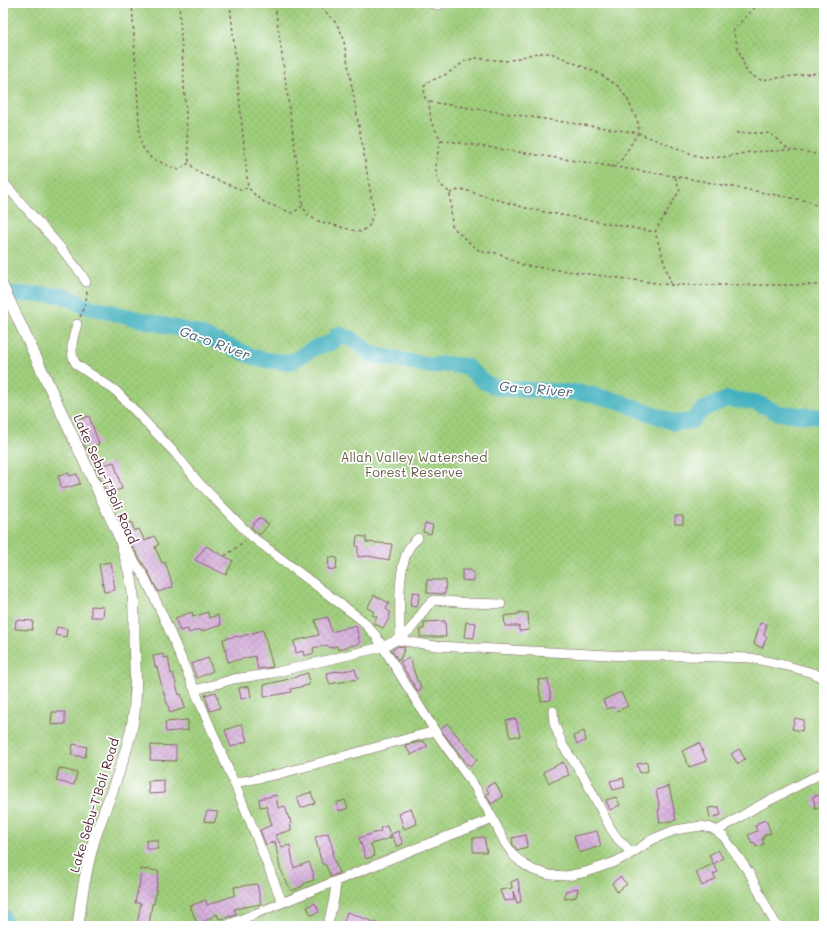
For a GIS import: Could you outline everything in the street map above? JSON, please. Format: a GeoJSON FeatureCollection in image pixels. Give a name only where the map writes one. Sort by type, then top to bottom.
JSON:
{"type":"FeatureCollection","features":[{"type":"Feature","properties":{"kind":"main road","name":"Lake Sebu-T'Boli Road"},"geometry":{"type":"LineString","coordinates":[[3,287],[120,538],[131,579],[134,601],[136,693],[132,729],[123,762],[94,840],[86,870],[80,903],[78,926]]}},
{"type":"Feature","properties":{"kind":"street"},"geometry":{"type":"LineString","coordinates":[[430,3],[439,5],[442,3]]}},
{"type":"Feature","properties":{"kind":"street"},"geometry":{"type":"LineString","coordinates":[[3,182],[61,248],[78,269],[86,282]]}},
{"type":"Feature","properties":{"kind":"street"},"geometry":{"type":"LineString","coordinates":[[77,324],[72,345],[73,357],[77,365],[116,391],[175,453],[199,483],[251,536],[363,621],[376,636],[435,731],[475,787],[505,843],[514,856],[522,863],[533,870],[550,875],[567,876],[586,872],[614,862],[632,854],[653,839],[675,830],[701,826],[711,828],[724,837],[732,847],[750,874],[777,926]]}},
{"type":"Feature","properties":{"kind":"street"},"geometry":{"type":"LineString","coordinates":[[120,538],[145,578],[164,618],[234,783],[282,902]]}},
{"type":"Feature","properties":{"kind":"street"},"geometry":{"type":"LineString","coordinates":[[399,639],[402,569],[408,549],[418,538]]}},
{"type":"Feature","properties":{"kind":"street"},"geometry":{"type":"LineString","coordinates":[[195,690],[234,679],[273,673],[382,647],[399,639],[413,626],[426,607],[434,600],[501,604]]}},
{"type":"Feature","properties":{"kind":"street"},"geometry":{"type":"LineString","coordinates":[[399,639],[436,646],[612,655],[751,658],[813,673],[824,679]]}},
{"type":"Feature","properties":{"kind":"street"},"geometry":{"type":"LineString","coordinates":[[553,711],[554,723],[563,746],[583,775],[612,830],[632,854]]}},
{"type":"Feature","properties":{"kind":"street"},"geometry":{"type":"LineString","coordinates":[[234,783],[279,774],[435,731]]}},
{"type":"Feature","properties":{"kind":"street"},"geometry":{"type":"LineString","coordinates":[[717,831],[753,809],[824,772]]}},
{"type":"Feature","properties":{"kind":"street"},"geometry":{"type":"LineString","coordinates":[[225,926],[422,846],[493,819]]}},
{"type":"Feature","properties":{"kind":"street"},"geometry":{"type":"LineString","coordinates":[[327,926],[332,913],[336,881]]}},
{"type":"Feature","properties":{"kind":"path"},"geometry":{"type":"LineString","coordinates":[[132,3],[141,143],[151,158],[178,170],[189,163]]}},
{"type":"Feature","properties":{"kind":"path"},"geometry":{"type":"LineString","coordinates":[[179,3],[189,163],[199,173],[242,190],[248,187]]}},
{"type":"Feature","properties":{"kind":"path"},"geometry":{"type":"LineString","coordinates":[[230,3],[248,187],[264,202],[292,212],[298,210],[302,206],[303,208]]}},
{"type":"Feature","properties":{"kind":"path"},"geometry":{"type":"LineString","coordinates":[[268,3],[278,6],[288,3]]}},
{"type":"Feature","properties":{"kind":"path"},"geometry":{"type":"LineString","coordinates":[[276,5],[303,208],[309,216],[318,221],[360,232],[369,226],[374,212],[343,36],[336,23],[319,5],[312,3]]}},
{"type":"Feature","properties":{"kind":"path"},"geometry":{"type":"LineString","coordinates":[[759,3],[733,30],[738,48],[748,73],[761,80],[824,72]]}},
{"type":"Feature","properties":{"kind":"path"},"geometry":{"type":"LineString","coordinates":[[611,167],[620,162],[638,133],[639,125],[628,100],[619,87],[600,74],[551,53],[537,53],[507,61],[475,58],[465,61],[447,74],[428,82],[424,87],[425,98],[429,102],[431,122],[441,140],[437,156],[436,171],[439,183],[450,193],[452,226],[481,252],[498,253],[522,265],[671,285],[824,285]]}},
{"type":"Feature","properties":{"kind":"path"},"geometry":{"type":"LineString","coordinates":[[429,102],[638,133],[702,158],[724,157],[750,152],[790,151],[824,155]]}},
{"type":"Feature","properties":{"kind":"path"},"geometry":{"type":"LineString","coordinates":[[736,133],[770,133],[790,151]]}},
{"type":"Feature","properties":{"kind":"path"},"geometry":{"type":"LineString","coordinates":[[441,140],[675,176],[808,201],[824,210]]}},
{"type":"Feature","properties":{"kind":"path"},"geometry":{"type":"LineString","coordinates":[[671,285],[655,232],[680,190],[675,176]]}},
{"type":"Feature","properties":{"kind":"path"},"geometry":{"type":"LineString","coordinates":[[450,193],[461,190],[529,209],[655,232]]}},
{"type":"Feature","properties":{"kind":"path"},"geometry":{"type":"LineString","coordinates":[[77,324],[87,295],[88,288],[86,282]]}},
{"type":"Feature","properties":{"kind":"path"},"geometry":{"type":"LineString","coordinates":[[225,556],[251,536]]}},
{"type":"Feature","properties":{"kind":"green space","name":"Allah Valley Watershed Forest Reserve"},"geometry":{"type":"Polygon","coordinates":[[[3,3],[824,3],[824,926],[3,926],[3,3]]]}},
{"type":"Feature","properties":{"kind":"building"},"geometry":{"type":"Polygon","coordinates":[[[89,416],[99,444],[86,449],[76,421],[89,416]]]}},
{"type":"Feature","properties":{"kind":"building"},"geometry":{"type":"Polygon","coordinates":[[[114,462],[122,489],[107,493],[95,468],[114,462]]]}},
{"type":"Feature","properties":{"kind":"building"},"geometry":{"type":"Polygon","coordinates":[[[69,473],[70,476],[77,474],[80,484],[62,489],[58,476],[69,473]]]}},
{"type":"Feature","properties":{"kind":"building"},"geometry":{"type":"Polygon","coordinates":[[[675,516],[683,516],[683,524],[675,524],[675,516]]]}},
{"type":"Feature","properties":{"kind":"building"},"geometry":{"type":"Polygon","coordinates":[[[125,518],[128,524],[132,522],[134,531],[139,529],[145,541],[154,536],[159,544],[155,547],[162,563],[165,562],[173,587],[158,592],[150,575],[127,538],[119,520],[125,518]]]}},
{"type":"Feature","properties":{"kind":"building"},"geometry":{"type":"Polygon","coordinates":[[[259,518],[269,524],[260,535],[251,527],[259,518]]]}},
{"type":"Feature","properties":{"kind":"building"},"geometry":{"type":"Polygon","coordinates":[[[425,523],[433,525],[431,534],[423,532],[425,523]]]}},
{"type":"Feature","properties":{"kind":"building"},"geometry":{"type":"Polygon","coordinates":[[[357,536],[366,537],[366,542],[392,544],[389,560],[368,556],[358,557],[358,547],[356,546],[357,536]]]}},
{"type":"Feature","properties":{"kind":"building"},"geometry":{"type":"Polygon","coordinates":[[[206,546],[233,561],[226,575],[195,560],[206,546]]]}},
{"type":"Feature","properties":{"kind":"building"},"geometry":{"type":"Polygon","coordinates":[[[329,557],[337,558],[336,570],[328,569],[329,557]]]}},
{"type":"Feature","properties":{"kind":"building"},"geometry":{"type":"Polygon","coordinates":[[[111,562],[115,590],[104,592],[99,564],[111,562]]]}},
{"type":"Feature","properties":{"kind":"building"},"geometry":{"type":"Polygon","coordinates":[[[462,570],[471,570],[471,572],[474,572],[474,581],[462,580],[462,570]]]}},
{"type":"Feature","properties":{"kind":"building"},"geometry":{"type":"Polygon","coordinates":[[[427,580],[446,580],[445,594],[427,593],[427,580]]]}},
{"type":"Feature","properties":{"kind":"building"},"geometry":{"type":"Polygon","coordinates":[[[413,592],[420,593],[417,607],[410,606],[413,592]]]}},
{"type":"Feature","properties":{"kind":"building"},"geometry":{"type":"Polygon","coordinates":[[[374,595],[389,603],[386,609],[391,613],[383,628],[373,623],[377,617],[372,615],[374,612],[367,608],[374,595]]]}},
{"type":"Feature","properties":{"kind":"building"},"geometry":{"type":"Polygon","coordinates":[[[91,606],[104,607],[103,617],[91,617],[91,606]]]}},
{"type":"Feature","properties":{"kind":"building"},"geometry":{"type":"Polygon","coordinates":[[[192,612],[193,617],[208,612],[209,618],[218,615],[221,625],[203,631],[200,631],[200,629],[189,633],[188,629],[180,631],[175,618],[192,612]]]}},
{"type":"Feature","properties":{"kind":"building"},"geometry":{"type":"Polygon","coordinates":[[[519,612],[528,613],[529,630],[519,631],[519,626],[505,626],[504,616],[519,614],[519,612]]]}},
{"type":"Feature","properties":{"kind":"building"},"geometry":{"type":"Polygon","coordinates":[[[328,617],[331,632],[356,625],[360,643],[338,650],[337,646],[330,648],[327,645],[313,648],[314,653],[304,656],[303,651],[296,653],[294,641],[319,635],[315,620],[328,617]]]}},
{"type":"Feature","properties":{"kind":"building"},"geometry":{"type":"Polygon","coordinates":[[[16,620],[33,621],[32,630],[15,629],[16,620]]]}},
{"type":"Feature","properties":{"kind":"building"},"geometry":{"type":"Polygon","coordinates":[[[445,621],[446,637],[420,637],[420,629],[424,629],[424,622],[445,621]]]}},
{"type":"Feature","properties":{"kind":"building"},"geometry":{"type":"Polygon","coordinates":[[[466,622],[476,623],[474,638],[464,637],[466,622]]]}},
{"type":"Feature","properties":{"kind":"building"},"geometry":{"type":"Polygon","coordinates":[[[760,623],[767,624],[764,635],[767,637],[762,648],[754,644],[760,623]]]}},
{"type":"Feature","properties":{"kind":"building"},"geometry":{"type":"Polygon","coordinates":[[[57,627],[67,629],[66,637],[55,635],[57,627]]]}},
{"type":"Feature","properties":{"kind":"building"},"geometry":{"type":"Polygon","coordinates":[[[263,630],[273,667],[258,669],[255,656],[228,662],[223,639],[239,637],[263,630]]]}},
{"type":"Feature","properties":{"kind":"building"},"geometry":{"type":"Polygon","coordinates":[[[398,646],[405,647],[400,660],[398,660],[392,651],[398,646]]]}},
{"type":"Feature","properties":{"kind":"building"},"geometry":{"type":"Polygon","coordinates":[[[163,654],[164,658],[168,657],[171,674],[173,673],[179,695],[181,694],[185,708],[170,713],[157,667],[155,667],[153,656],[163,654]]]}},
{"type":"Feature","properties":{"kind":"building"},"geometry":{"type":"Polygon","coordinates":[[[208,658],[213,671],[197,678],[191,664],[208,658]]]}},
{"type":"Feature","properties":{"kind":"building"},"geometry":{"type":"Polygon","coordinates":[[[410,658],[417,681],[419,681],[421,690],[418,692],[400,662],[410,658]]]}},
{"type":"Feature","properties":{"kind":"building"},"geometry":{"type":"Polygon","coordinates":[[[355,669],[358,679],[330,684],[327,673],[355,669]]]}},
{"type":"Feature","properties":{"kind":"building"},"geometry":{"type":"Polygon","coordinates":[[[308,673],[309,685],[291,689],[292,692],[264,697],[264,685],[308,673]]]}},
{"type":"Feature","properties":{"kind":"building"},"geometry":{"type":"Polygon","coordinates":[[[548,679],[551,700],[541,701],[538,680],[548,679]]]}},
{"type":"Feature","properties":{"kind":"building"},"geometry":{"type":"Polygon","coordinates":[[[249,686],[251,697],[241,699],[239,688],[249,686]]]}},
{"type":"Feature","properties":{"kind":"building"},"geometry":{"type":"Polygon","coordinates":[[[216,692],[220,708],[210,711],[205,695],[216,692]]]}},
{"type":"Feature","properties":{"kind":"building"},"geometry":{"type":"Polygon","coordinates":[[[621,692],[628,706],[617,711],[613,707],[607,709],[603,700],[621,692]]]}},
{"type":"Feature","properties":{"kind":"building"},"geometry":{"type":"Polygon","coordinates":[[[52,712],[65,712],[65,724],[51,725],[52,712]]]}},
{"type":"Feature","properties":{"kind":"building"},"geometry":{"type":"Polygon","coordinates":[[[795,718],[804,720],[802,731],[792,729],[795,718]]]}},
{"type":"Feature","properties":{"kind":"building"},"geometry":{"type":"Polygon","coordinates":[[[516,719],[520,736],[510,737],[506,720],[516,719]]]}},
{"type":"Feature","properties":{"kind":"building"},"geometry":{"type":"Polygon","coordinates":[[[188,720],[188,730],[166,732],[165,722],[188,720]]]}},
{"type":"Feature","properties":{"kind":"building"},"geometry":{"type":"Polygon","coordinates":[[[447,723],[477,760],[470,767],[441,730],[447,723]]]}},
{"type":"Feature","properties":{"kind":"building"},"geometry":{"type":"Polygon","coordinates":[[[242,724],[247,741],[231,747],[225,730],[242,724]]]}},
{"type":"Feature","properties":{"kind":"building"},"geometry":{"type":"Polygon","coordinates":[[[584,731],[586,741],[577,744],[574,736],[584,731]]]}},
{"type":"Feature","properties":{"kind":"building"},"geometry":{"type":"Polygon","coordinates":[[[423,741],[428,746],[411,755],[405,745],[423,741]]]}},
{"type":"Feature","properties":{"kind":"building"},"geometry":{"type":"Polygon","coordinates":[[[699,743],[707,761],[689,767],[682,751],[699,743]]]}},
{"type":"Feature","properties":{"kind":"building"},"geometry":{"type":"Polygon","coordinates":[[[73,744],[87,747],[85,757],[71,755],[73,744]]]}},
{"type":"Feature","properties":{"kind":"building"},"geometry":{"type":"Polygon","coordinates":[[[151,745],[176,746],[176,761],[150,760],[151,745]]]}},
{"type":"Feature","properties":{"kind":"building"},"geometry":{"type":"Polygon","coordinates":[[[739,749],[745,759],[738,764],[731,754],[739,749]]]}},
{"type":"Feature","properties":{"kind":"building"},"geometry":{"type":"Polygon","coordinates":[[[563,762],[569,775],[549,783],[543,772],[563,762]]]}},
{"type":"Feature","properties":{"kind":"building"},"geometry":{"type":"Polygon","coordinates":[[[647,762],[648,771],[640,773],[637,764],[647,762]]]}},
{"type":"Feature","properties":{"kind":"building"},"geometry":{"type":"Polygon","coordinates":[[[59,768],[77,773],[74,785],[56,781],[59,768]]]}},
{"type":"Feature","properties":{"kind":"building"},"geometry":{"type":"Polygon","coordinates":[[[623,778],[625,787],[613,790],[610,781],[623,778]]]}},
{"type":"Feature","properties":{"kind":"building"},"geometry":{"type":"Polygon","coordinates":[[[164,780],[164,793],[149,794],[148,781],[164,780]]]}},
{"type":"Feature","properties":{"kind":"building"},"geometry":{"type":"Polygon","coordinates":[[[495,782],[503,797],[491,804],[486,794],[489,793],[486,787],[495,782]]]}},
{"type":"Feature","properties":{"kind":"building"},"geometry":{"type":"Polygon","coordinates":[[[669,786],[676,820],[660,823],[658,810],[660,809],[656,790],[669,786]]]}},
{"type":"Feature","properties":{"kind":"building"},"geometry":{"type":"Polygon","coordinates":[[[311,792],[315,803],[301,808],[297,797],[311,792]]]}},
{"type":"Feature","properties":{"kind":"building"},"geometry":{"type":"Polygon","coordinates":[[[276,795],[278,808],[285,806],[289,819],[290,818],[291,830],[275,835],[282,847],[290,845],[294,868],[309,862],[314,875],[312,876],[314,880],[291,891],[280,868],[275,841],[266,845],[260,830],[272,825],[266,806],[260,807],[259,799],[276,795]]]}},
{"type":"Feature","properties":{"kind":"building"},"geometry":{"type":"Polygon","coordinates":[[[824,795],[824,806],[815,808],[813,796],[824,795]]]}},
{"type":"Feature","properties":{"kind":"building"},"geometry":{"type":"Polygon","coordinates":[[[616,797],[620,805],[610,810],[606,800],[616,797]]]}},
{"type":"Feature","properties":{"kind":"building"},"geometry":{"type":"Polygon","coordinates":[[[345,800],[348,808],[339,811],[336,803],[345,800]]]}},
{"type":"Feature","properties":{"kind":"building"},"geometry":{"type":"Polygon","coordinates":[[[719,807],[721,815],[710,818],[708,808],[719,807]]]}},
{"type":"Feature","properties":{"kind":"building"},"geometry":{"type":"Polygon","coordinates":[[[411,808],[417,824],[404,829],[399,814],[402,813],[402,811],[411,808]]]}},
{"type":"Feature","properties":{"kind":"building"},"geometry":{"type":"Polygon","coordinates":[[[207,811],[218,812],[214,823],[204,821],[207,811]]]}},
{"type":"Feature","properties":{"kind":"building"},"geometry":{"type":"Polygon","coordinates":[[[766,820],[771,833],[764,835],[765,837],[762,838],[764,844],[756,847],[748,835],[757,831],[755,826],[758,825],[757,823],[766,820]]]}},
{"type":"Feature","properties":{"kind":"building"},"geometry":{"type":"Polygon","coordinates":[[[387,826],[391,838],[371,844],[375,856],[366,859],[359,838],[381,831],[380,828],[387,826]]]}},
{"type":"Feature","properties":{"kind":"building"},"geometry":{"type":"Polygon","coordinates":[[[398,831],[403,844],[397,847],[391,834],[398,831]]]}},
{"type":"Feature","properties":{"kind":"building"},"geometry":{"type":"Polygon","coordinates":[[[597,831],[601,846],[579,853],[574,836],[597,831]]]}},
{"type":"Feature","properties":{"kind":"building"},"geometry":{"type":"Polygon","coordinates":[[[328,833],[334,853],[332,853],[339,873],[331,877],[325,864],[322,864],[315,837],[328,833]]]}},
{"type":"Feature","properties":{"kind":"building"},"geometry":{"type":"Polygon","coordinates":[[[526,835],[527,847],[517,850],[513,845],[512,838],[526,835]]]}},
{"type":"Feature","properties":{"kind":"building"},"geometry":{"type":"Polygon","coordinates":[[[484,837],[487,852],[473,852],[473,838],[484,837]]]}},
{"type":"Feature","properties":{"kind":"building"},"geometry":{"type":"Polygon","coordinates":[[[146,840],[158,840],[158,849],[146,849],[146,840]]]}},
{"type":"Feature","properties":{"kind":"building"},"geometry":{"type":"Polygon","coordinates":[[[718,850],[723,858],[713,864],[709,855],[718,850]]]}},
{"type":"Feature","properties":{"kind":"building"},"geometry":{"type":"Polygon","coordinates":[[[713,864],[718,872],[713,874],[716,879],[702,886],[696,872],[713,864]]]}},
{"type":"Feature","properties":{"kind":"building"},"geometry":{"type":"Polygon","coordinates":[[[141,869],[159,871],[149,925],[137,924],[141,903],[135,903],[139,888],[141,869]]]}},
{"type":"Feature","properties":{"kind":"building"},"geometry":{"type":"Polygon","coordinates":[[[620,877],[627,884],[617,892],[612,883],[620,877]]]}},
{"type":"Feature","properties":{"kind":"building"},"geometry":{"type":"Polygon","coordinates":[[[518,879],[521,902],[517,903],[513,891],[514,900],[504,901],[500,890],[512,888],[511,882],[518,879]]]}},
{"type":"Feature","properties":{"kind":"building"},"geometry":{"type":"Polygon","coordinates":[[[257,884],[261,904],[234,909],[237,915],[219,919],[217,914],[198,925],[190,906],[206,900],[207,905],[235,895],[234,887],[257,884]]]}},
{"type":"Feature","properties":{"kind":"building"},"geometry":{"type":"Polygon","coordinates":[[[578,888],[576,897],[565,899],[565,891],[578,888]]]}},
{"type":"Feature","properties":{"kind":"building"},"geometry":{"type":"Polygon","coordinates":[[[315,903],[319,912],[311,915],[307,907],[315,903]]]}},
{"type":"Feature","properties":{"kind":"building"},"geometry":{"type":"Polygon","coordinates":[[[347,912],[382,925],[382,926],[343,926],[347,912]]]}},
{"type":"Feature","properties":{"kind":"waterway","name":"Ga-o River"},"geometry":{"type":"LineString","coordinates":[[3,294],[63,295],[85,306],[197,333],[259,359],[289,363],[314,348],[333,342],[338,334],[352,339],[373,355],[431,366],[444,364],[466,366],[484,382],[498,388],[584,393],[618,401],[675,423],[692,421],[702,410],[727,399],[755,402],[779,413],[824,417]]}},
{"type":"Feature","properties":{"kind":"waterway"},"geometry":{"type":"LineString","coordinates":[[3,917],[5,926]]}}]}
